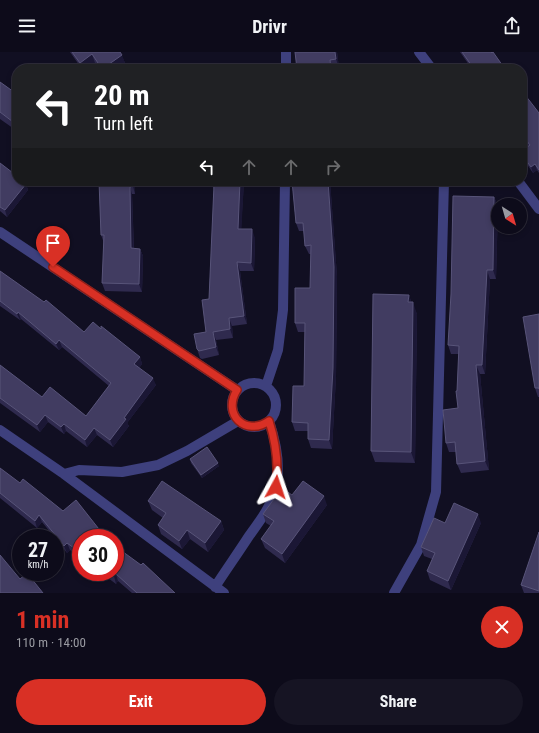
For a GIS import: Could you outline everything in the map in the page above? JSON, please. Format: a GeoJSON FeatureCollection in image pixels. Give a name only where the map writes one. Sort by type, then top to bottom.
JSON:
{"type":"FeatureCollection","features":[{"type":"Feature","properties":{"kind":"street"},"geometry":{"type":"LineString","coordinates":[[286,52],[286,64]]}},
{"type":"Feature","properties":{"kind":"street"},"geometry":{"type":"LineString","coordinates":[[419,52],[428,64]]}},
{"type":"Feature","properties":{"kind":"street"},"geometry":{"type":"LineString","coordinates":[[266,386],[278,350],[283,310],[285,186]]}},
{"type":"Feature","properties":{"kind":"street"},"geometry":{"type":"LineString","coordinates":[[394,593],[421,545],[436,492],[444,186]]}},
{"type":"Feature","properties":{"kind":"street"},"geometry":{"type":"LineString","coordinates":[[522,186],[539,209]]}},
{"type":"Feature","properties":{"kind":"street"},"geometry":{"type":"LineString","coordinates":[[0,232],[237,390]]}},
{"type":"Feature","properties":{"kind":"street"},"geometry":{"type":"LineString","coordinates":[[254,382],[261,383],[266,386],[275,396],[276,403],[276,410],[269,421],[257,427],[244,424],[238,420],[234,415],[232,402],[233,396],[237,390],[248,383],[254,382]]}},
{"type":"Feature","properties":{"kind":"street"},"geometry":{"type":"LineString","coordinates":[[64,474],[79,470],[122,472],[158,465],[180,455],[238,420]]}},
{"type":"Feature","properties":{"kind":"street"},"geometry":{"type":"LineString","coordinates":[[215,587],[264,514],[276,487],[278,473],[275,438],[269,421]]}},
{"type":"Feature","properties":{"kind":"street"},"geometry":{"type":"LineString","coordinates":[[0,430],[64,474],[224,593]]}},
{"type":"Feature","properties":{"kind":"building"},"geometry":{"type":"Polygon","coordinates":[[[72,52],[120,52],[122,55],[109,64],[99,64],[92,54],[80,63],[72,52]]]}},
{"type":"Feature","properties":{"kind":"building"},"geometry":{"type":"Polygon","coordinates":[[[295,52],[335,52],[336,59],[330,60],[330,64],[296,64],[295,52]]]}},
{"type":"Feature","properties":{"kind":"building"},"geometry":{"type":"Polygon","coordinates":[[[462,52],[493,52],[501,64],[470,64],[462,52]]]}},
{"type":"Feature","properties":{"kind":"building"},"geometry":{"type":"Polygon","coordinates":[[[0,82],[12,91],[12,121],[0,112],[0,82]]]}},
{"type":"Feature","properties":{"kind":"building"},"geometry":{"type":"Polygon","coordinates":[[[527,97],[539,113],[539,170],[535,164],[531,167],[527,162],[527,147],[530,145],[527,141],[527,97]]]}},
{"type":"Feature","properties":{"kind":"building"},"geometry":{"type":"Polygon","coordinates":[[[0,163],[12,172],[12,186],[24,186],[5,210],[0,207],[0,163]]]}},
{"type":"Feature","properties":{"kind":"building"},"geometry":{"type":"Polygon","coordinates":[[[99,186],[133,186],[130,187],[131,248],[140,249],[139,284],[102,283],[104,235],[101,235],[99,186]]]}},
{"type":"Feature","properties":{"kind":"building"},"geometry":{"type":"Polygon","coordinates":[[[214,186],[240,186],[238,229],[252,229],[251,263],[237,262],[244,316],[229,318],[230,329],[213,332],[216,347],[199,351],[197,349],[194,334],[206,332],[202,300],[209,299],[214,186]]]}},
{"type":"Feature","properties":{"kind":"building"},"geometry":{"type":"Polygon","coordinates":[[[292,186],[328,186],[334,267],[333,368],[329,440],[308,439],[308,423],[292,422],[293,386],[304,386],[305,323],[295,323],[295,288],[310,288],[311,245],[305,246],[303,223],[296,223],[292,186]]]}},
{"type":"Feature","properties":{"kind":"building"},"geometry":{"type":"Polygon","coordinates":[[[453,196],[494,197],[491,198],[491,234],[493,234],[493,270],[487,270],[482,365],[476,365],[485,461],[457,464],[455,442],[446,443],[443,410],[458,408],[456,391],[459,346],[448,345],[451,294],[453,196]]]}},
{"type":"Feature","properties":{"kind":"building"},"geometry":{"type":"Polygon","coordinates":[[[0,271],[44,302],[46,300],[84,332],[93,322],[101,329],[101,326],[140,357],[134,364],[153,378],[110,440],[94,428],[85,440],[64,424],[61,427],[45,415],[37,425],[0,398],[0,365],[42,397],[50,387],[86,416],[111,383],[59,340],[56,344],[18,312],[17,314],[0,301],[0,271]]]}},
{"type":"Feature","properties":{"kind":"building"},"geometry":{"type":"Polygon","coordinates":[[[373,294],[409,295],[408,302],[413,302],[411,452],[371,451],[373,294]]]}},
{"type":"Feature","properties":{"kind":"building"},"geometry":{"type":"Polygon","coordinates":[[[539,314],[539,388],[535,388],[523,317],[539,314]]]}},
{"type":"Feature","properties":{"kind":"building"},"geometry":{"type":"Polygon","coordinates":[[[207,447],[218,463],[201,475],[190,459],[207,447]]]}},
{"type":"Feature","properties":{"kind":"building"},"geometry":{"type":"Polygon","coordinates":[[[0,468],[20,483],[23,479],[63,511],[76,500],[99,529],[72,529],[72,547],[67,543],[64,546],[64,529],[50,529],[39,515],[35,521],[0,493],[0,468]]]}},
{"type":"Feature","properties":{"kind":"building"},"geometry":{"type":"Polygon","coordinates":[[[162,481],[221,521],[205,543],[187,530],[179,541],[158,525],[166,513],[148,501],[162,481]]]}},
{"type":"Feature","properties":{"kind":"building"},"geometry":{"type":"Polygon","coordinates":[[[303,481],[324,496],[282,554],[261,539],[274,521],[263,514],[282,488],[292,495],[303,481]]]}},
{"type":"Feature","properties":{"kind":"building"},"geometry":{"type":"Polygon","coordinates":[[[454,503],[478,514],[448,581],[427,571],[435,553],[421,547],[434,518],[445,523],[454,503]]]}},
{"type":"Feature","properties":{"kind":"building"},"geometry":{"type":"Polygon","coordinates":[[[539,532],[539,591],[521,585],[539,532]]]}},
{"type":"Feature","properties":{"kind":"building"},"geometry":{"type":"Polygon","coordinates":[[[124,553],[141,565],[143,563],[175,593],[137,593],[124,581],[124,553]]]}},
{"type":"Feature","properties":{"kind":"building"},"geometry":{"type":"Polygon","coordinates":[[[0,555],[12,569],[12,581],[33,581],[43,593],[0,593],[0,555]]]}},
{"type":"Feature","properties":{"kind":"route"},"geometry":{"type":"LineString","coordinates":[[53,267],[237,390],[233,396],[232,409],[238,420],[244,424],[257,427],[269,421],[275,438],[278,473],[276,487]]}}]}
